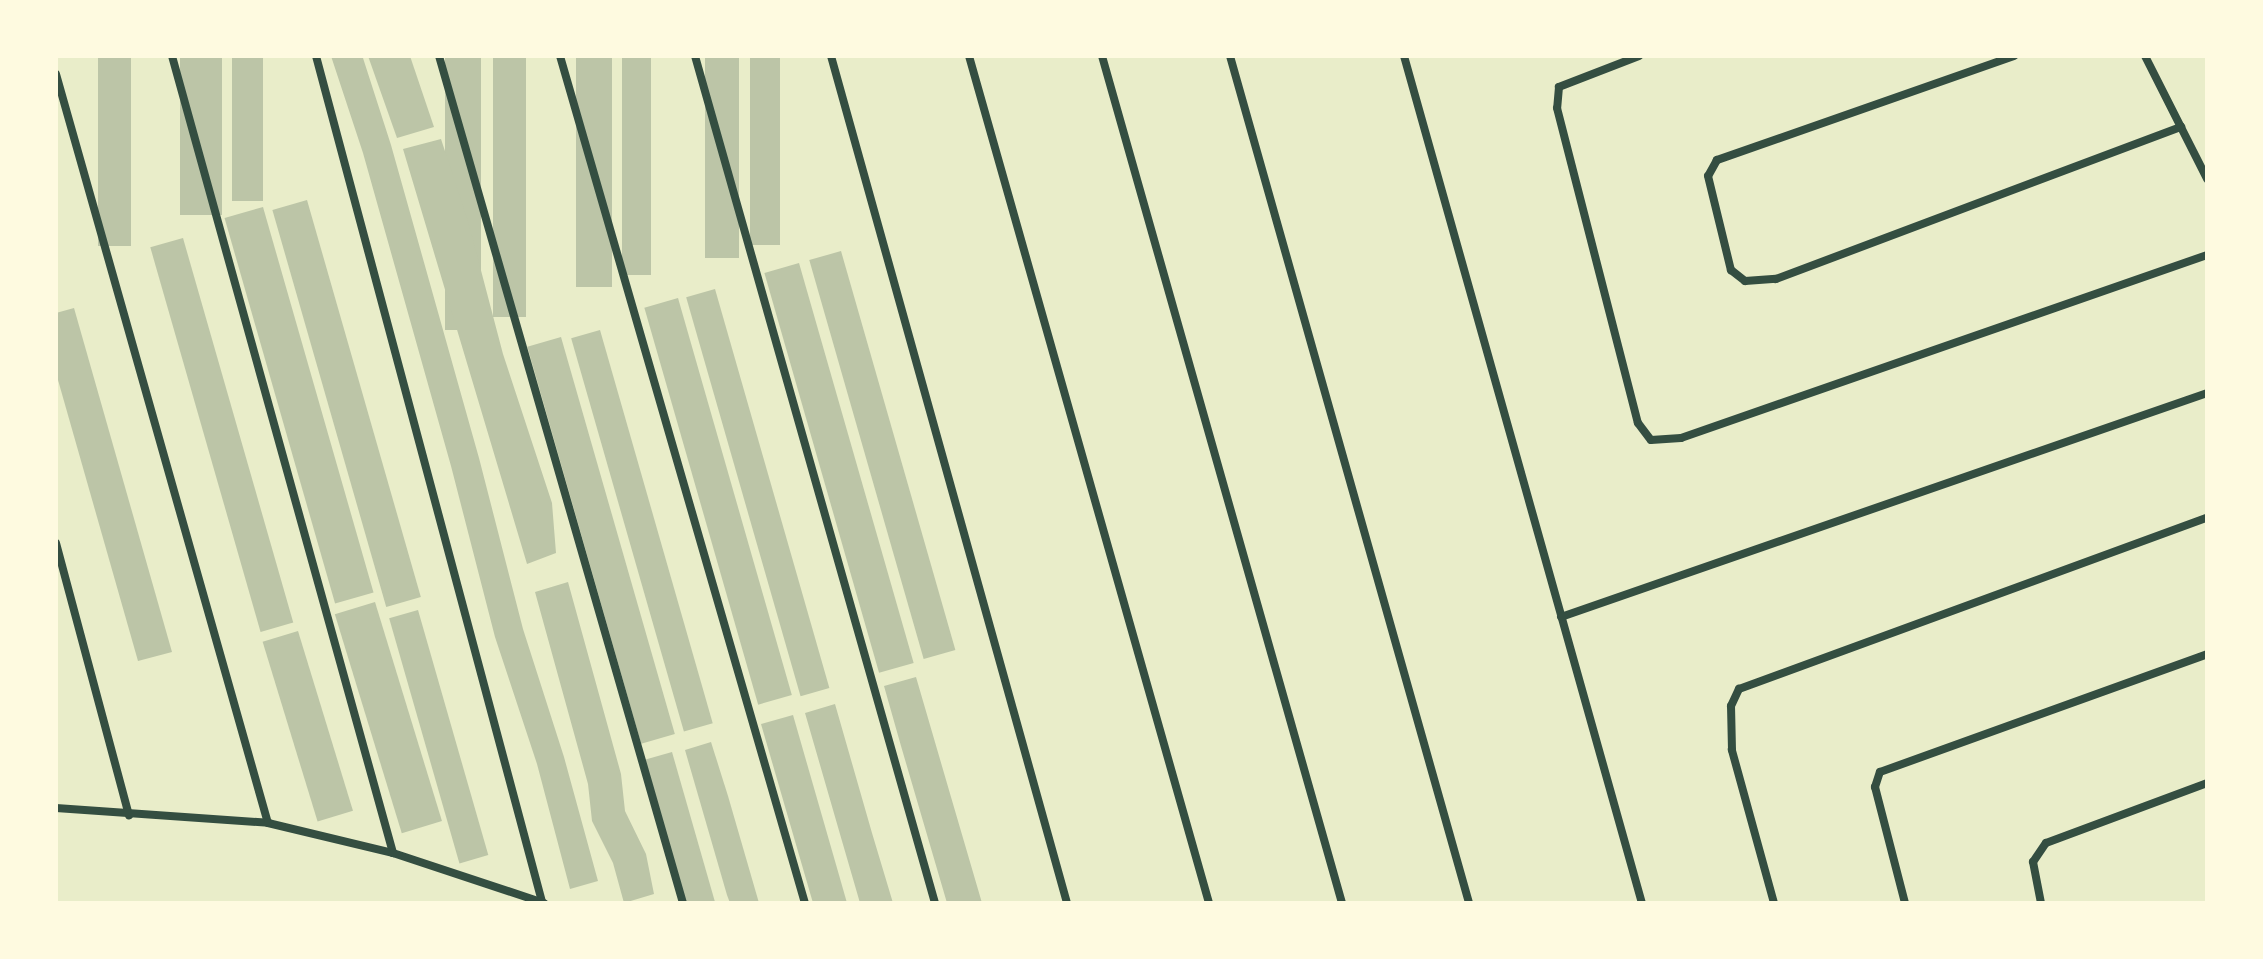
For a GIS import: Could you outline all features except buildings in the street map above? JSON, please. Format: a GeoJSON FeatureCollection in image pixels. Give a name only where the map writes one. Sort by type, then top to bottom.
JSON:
{"type":"FeatureCollection","features":[{"type":"Feature","properties":{"kind":"street"},"geometry":{"type":"LineString","coordinates":[[172,56],[393,853]]}},
{"type":"Feature","properties":{"kind":"street"},"geometry":{"type":"LineString","coordinates":[[316,56],[543,902]]}},
{"type":"Feature","properties":{"kind":"street"},"geometry":{"type":"LineString","coordinates":[[439,56],[683,903]]}},
{"type":"Feature","properties":{"kind":"street"},"geometry":{"type":"LineString","coordinates":[[560,56],[805,903]]}},
{"type":"Feature","properties":{"kind":"street"},"geometry":{"type":"LineString","coordinates":[[695,56],[935,903]]}},
{"type":"Feature","properties":{"kind":"street"},"geometry":{"type":"LineString","coordinates":[[831,56],[1067,903]]}},
{"type":"Feature","properties":{"kind":"street"},"geometry":{"type":"LineString","coordinates":[[969,56],[1209,903]]}},
{"type":"Feature","properties":{"kind":"street"},"geometry":{"type":"LineString","coordinates":[[1102,56],[1342,903]]}},
{"type":"Feature","properties":{"kind":"street"},"geometry":{"type":"LineString","coordinates":[[1230,56],[1469,903]]}},
{"type":"Feature","properties":{"kind":"street"},"geometry":{"type":"LineString","coordinates":[[1404,56],[1642,903]]}},
{"type":"Feature","properties":{"kind":"street"},"geometry":{"type":"LineString","coordinates":[[1639,56],[1559,87],[1557,108],[1638,423],[1651,440],[1681,438],[2207,255]]}},
{"type":"Feature","properties":{"kind":"street"},"geometry":{"type":"LineString","coordinates":[[2014,56],[1717,160],[1708,176],[1731,270],[1745,281],[1776,279],[2181,127]]}},
{"type":"Feature","properties":{"kind":"street"},"geometry":{"type":"LineString","coordinates":[[2145,56],[2207,179]]}},
{"type":"Feature","properties":{"kind":"street"},"geometry":{"type":"LineString","coordinates":[[56,74],[268,823]]}},
{"type":"Feature","properties":{"kind":"street"},"geometry":{"type":"LineString","coordinates":[[1561,617],[2207,393]]}},
{"type":"Feature","properties":{"kind":"street"},"geometry":{"type":"LineString","coordinates":[[1774,903],[1732,750],[1731,706],[1739,689],[2207,518]]}},
{"type":"Feature","properties":{"kind":"street"},"geometry":{"type":"LineString","coordinates":[[56,543],[129,815]]}},
{"type":"Feature","properties":{"kind":"street"},"geometry":{"type":"LineString","coordinates":[[1905,903],[1875,787],[1880,772],[2207,654]]}},
{"type":"Feature","properties":{"kind":"street"},"geometry":{"type":"LineString","coordinates":[[2041,903],[2033,862],[2046,843],[2207,783]]}},
{"type":"Feature","properties":{"kind":"street"},"geometry":{"type":"LineString","coordinates":[[56,808],[268,823],[393,853],[543,902]]}}]}
